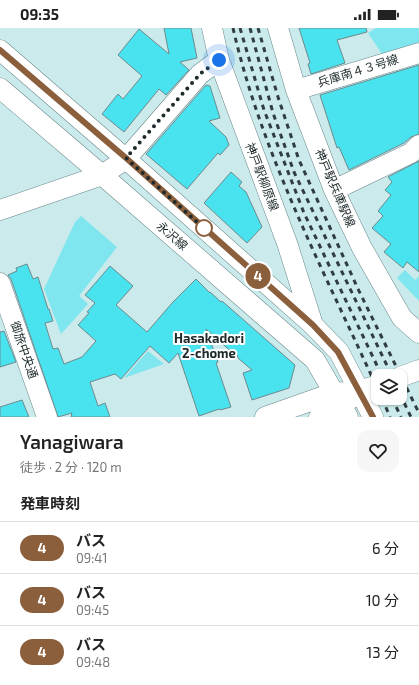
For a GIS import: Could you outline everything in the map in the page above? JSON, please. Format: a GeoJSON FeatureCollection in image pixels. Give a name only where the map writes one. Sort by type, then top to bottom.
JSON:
{"type":"FeatureCollection","features":[{"type":"Feature","properties":{"kind":"street","name":"神戸駅柳原線"},"geometry":{"type":"LineString","coordinates":[[212,28],[219,60],[287,243],[313,325]]}},
{"type":"Feature","properties":{"kind":"street","name":"神戸駅兵庫駅線"},"geometry":{"type":"LineString","coordinates":[[278,28],[296,90],[334,190],[362,248],[402,318],[419,333]]}},
{"type":"Feature","properties":{"kind":"street"},"geometry":{"type":"LineString","coordinates":[[0,50],[126,158],[313,325],[338,352],[373,417]]}},
{"type":"Feature","properties":{"kind":"street","name":"兵庫南４３号線"},"geometry":{"type":"LineString","coordinates":[[296,90],[419,52]]}},
{"type":"Feature","properties":{"kind":"street"},"geometry":{"type":"LineString","coordinates":[[0,210],[102,175],[126,158],[200,74],[219,60]]}},
{"type":"Feature","properties":{"kind":"street","name":"永沢線"},"geometry":{"type":"LineString","coordinates":[[0,88],[315,360],[341,405]]}},
{"type":"Feature","properties":{"kind":"street"},"geometry":{"type":"LineString","coordinates":[[334,190],[411,153],[419,145]]}},
{"type":"Feature","properties":{"kind":"street","name":"御旅中央通"},"geometry":{"type":"LineString","coordinates":[[0,283],[7,324],[47,417]]}},
{"type":"Feature","properties":{"kind":"street"},"geometry":{"type":"LineString","coordinates":[[407,374],[419,370]]}},
{"type":"Feature","properties":{"kind":"street"},"geometry":{"type":"LineString","coordinates":[[319,417],[341,405],[358,391],[371,386]]}},
{"type":"Feature","properties":{"kind":"street"},"geometry":{"type":"LineString","coordinates":[[265,417],[341,405]]}},
{"type":"Feature","properties":{"kind":"shaded area"},"geometry":{"type":"Polygon","coordinates":[[[376,28],[419,28],[419,46],[384,57],[368,33],[376,28]]]}},
{"type":"Feature","properties":{"kind":"shaded area"},"geometry":{"type":"Polygon","coordinates":[[[81,216],[117,247],[79,296],[88,304],[61,334],[44,289],[75,222],[81,216]]]}},
{"type":"Feature","properties":{"kind":"shaded area"},"geometry":{"type":"Polygon","coordinates":[[[405,270],[415,280],[419,276],[419,301],[397,278],[405,270]]]}},
{"type":"Feature","properties":{"kind":"shaded area"},"geometry":{"type":"Polygon","coordinates":[[[148,351],[164,364],[124,378],[148,351]]]}},
{"type":"Feature","properties":{"kind":"building"},"geometry":{"type":"Polygon","coordinates":[[[164,28],[191,28],[197,58],[180,62],[189,70],[166,95],[159,89],[124,132],[102,114],[118,94],[123,99],[142,76],[118,55],[139,29],[169,54],[164,28]]]}},
{"type":"Feature","properties":{"kind":"building"},"geometry":{"type":"Polygon","coordinates":[[[299,28],[366,28],[367,32],[337,40],[345,63],[311,74],[308,64],[310,63],[299,28]]]}},
{"type":"Feature","properties":{"kind":"building"},"geometry":{"type":"Polygon","coordinates":[[[419,65],[419,134],[349,170],[339,147],[337,148],[320,95],[419,65]]]}},
{"type":"Feature","properties":{"kind":"building"},"geometry":{"type":"Polygon","coordinates":[[[206,85],[210,86],[220,118],[209,121],[226,137],[229,145],[220,155],[218,153],[187,189],[146,154],[206,85]]]}},
{"type":"Feature","properties":{"kind":"building"},"geometry":{"type":"Polygon","coordinates":[[[419,161],[419,272],[407,262],[403,268],[384,252],[391,244],[372,228],[383,216],[378,211],[391,195],[385,190],[392,182],[388,177],[419,161]]]}},
{"type":"Feature","properties":{"kind":"building"},"geometry":{"type":"Polygon","coordinates":[[[231,172],[242,182],[239,186],[246,192],[262,227],[247,243],[204,203],[231,172]]]}},
{"type":"Feature","properties":{"kind":"building"},"geometry":{"type":"Polygon","coordinates":[[[27,264],[33,279],[38,277],[53,321],[45,323],[53,349],[58,348],[64,364],[82,357],[96,341],[78,325],[89,313],[87,312],[95,303],[85,295],[110,266],[133,286],[116,305],[147,332],[173,302],[196,279],[210,293],[221,302],[222,301],[295,365],[289,388],[252,400],[243,373],[252,370],[238,358],[237,355],[236,356],[206,329],[218,362],[216,363],[231,407],[219,409],[199,416],[178,353],[169,363],[150,346],[121,379],[115,374],[90,382],[98,406],[105,403],[110,417],[71,417],[72,413],[58,417],[11,279],[8,275],[17,271],[16,268],[27,264]]]}},
{"type":"Feature","properties":{"kind":"building"},"geometry":{"type":"Polygon","coordinates":[[[4,331],[16,362],[0,367],[0,332],[4,331]]]}},
{"type":"Feature","properties":{"kind":"building"},"geometry":{"type":"Polygon","coordinates":[[[22,400],[29,417],[0,417],[0,407],[22,400]]]}},
{"type":"Feature","properties":{"kind":"railway"},"geometry":{"type":"LineString","coordinates":[[233,28],[245,75],[277,167],[316,257],[371,375]]}},
{"type":"Feature","properties":{"kind":"railway"},"geometry":{"type":"LineString","coordinates":[[240,28],[264,110],[304,213],[379,369]]}},
{"type":"Feature","properties":{"kind":"railway"},"geometry":{"type":"LineString","coordinates":[[250,28],[273,113],[294,172],[389,369]]}},
{"type":"Feature","properties":{"kind":"railway"},"geometry":{"type":"LineString","coordinates":[[258,28],[278,97],[299,160],[359,291],[419,413]]}},
{"type":"Feature","properties":{"kind":"railway"},"geometry":{"type":"LineString","coordinates":[[385,405],[390,417]]}},
{"type":"Feature","properties":{"kind":"railway"},"geometry":{"type":"LineString","coordinates":[[395,405],[401,417]]}},
{"type":"Feature","properties":{"kind":"railway"},"geometry":{"type":"LineString","coordinates":[[405,405],[411,417]]}},
{"type":"Feature","properties":{"kind":"bus line","name":"4"},"geometry":{"type":"LineString","coordinates":[[0,50],[126,158],[313,325],[338,352],[373,417]]}},
{"type":"Feature","properties":{"kind":"district","name":"Hasakadori 2-chome"},"geometry":{"type":"Point","coordinates":[209,346]}},
{"type":"Feature","properties":{"kind":"route"},"geometry":{"type":"LineString","coordinates":[[204,228],[208,232],[126,158],[200,74],[219,60]]}}]}
